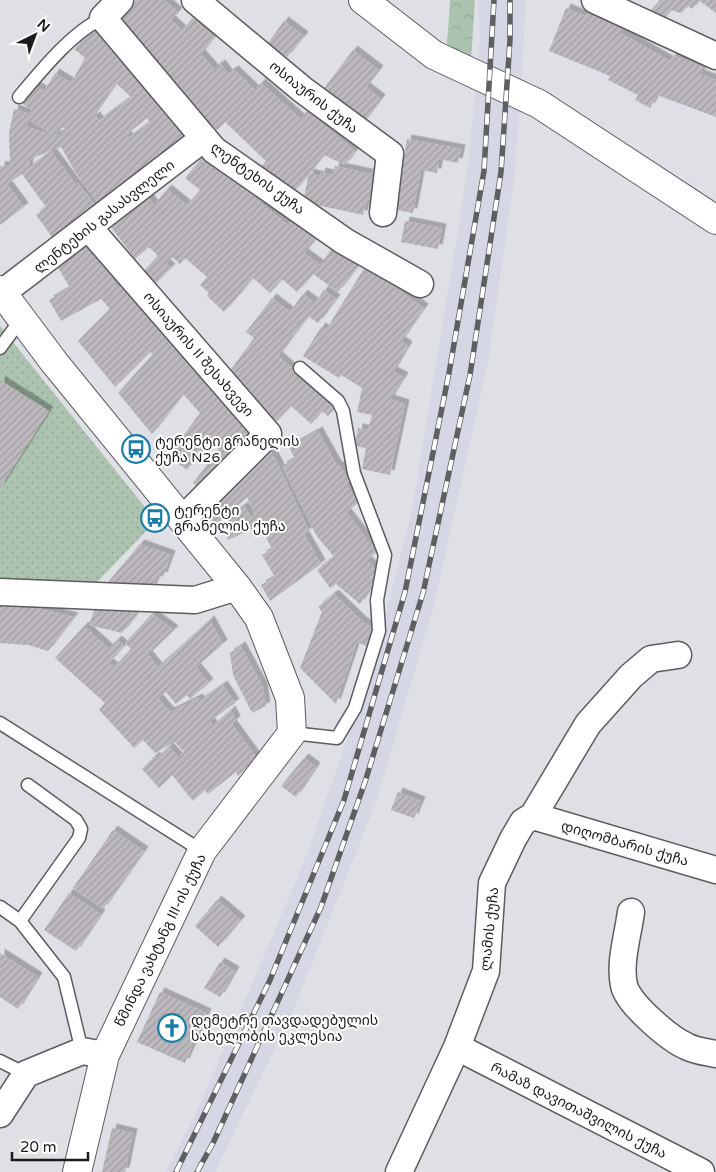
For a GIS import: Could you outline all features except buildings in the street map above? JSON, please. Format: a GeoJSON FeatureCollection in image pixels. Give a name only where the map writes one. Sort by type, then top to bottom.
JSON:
{"type":"FeatureCollection","features":[{"type":"Feature","properties":{"kind":"street","name":"ოსიაურის ქუჩა"},"geometry":{"type":"LineString","coordinates":[[195,0],[303,90],[390,154],[383,213]]}},
{"type":"Feature","properties":{"kind":"street"},"geometry":{"type":"LineString","coordinates":[[363,0],[434,55],[539,104],[716,220]]}},
{"type":"Feature","properties":{"kind":"street"},"geometry":{"type":"LineString","coordinates":[[595,0],[716,56]]}},
{"type":"Feature","properties":{"kind":"street","name":"ლენტეხის ქუჩა"},"geometry":{"type":"LineString","coordinates":[[112,9],[214,150],[344,241],[420,284]]}},
{"type":"Feature","properties":{"kind":"street","name":"ლენტეხის გასასვლელი"},"geometry":{"type":"LineString","coordinates":[[1,292],[89,228],[204,138]]}},
{"type":"Feature","properties":{"kind":"street","name":"ოსიაურის II შესახვევი"},"geometry":{"type":"LineString","coordinates":[[89,228],[268,434],[183,519]]}},
{"type":"Feature","properties":{"kind":"street"},"geometry":{"type":"LineString","coordinates":[[1,292],[54,362],[237,587],[259,618],[290,698],[292,733]]}},
{"type":"Feature","properties":{"kind":"street"},"geometry":{"type":"LineString","coordinates":[[0,592],[195,600],[237,587]]}},
{"type":"Feature","properties":{"kind":"street","name":"ლამის ქუჩა"},"geometry":{"type":"LineString","coordinates":[[401,1171],[457,1047],[486,972],[492,884],[513,839],[523,822],[533,816],[588,724],[631,676],[651,659],[678,655]]}},
{"type":"Feature","properties":{"kind":"street","name":"წმინდა ვახტანგ III-ის ქუჩა"},"geometry":{"type":"LineString","coordinates":[[77,1172],[93,1053],[202,851],[292,733]]}},
{"type":"Feature","properties":{"kind":"street","name":"დიღომბარის ქუჩა"},"geometry":{"type":"LineString","coordinates":[[533,816],[716,870]]}},
{"type":"Feature","properties":{"kind":"street"},"geometry":{"type":"LineString","coordinates":[[631,912],[622,972],[624,987],[636,1003],[671,1038],[688,1048],[716,1054]]}},
{"type":"Feature","properties":{"kind":"street","name":"რამაზ დავითაშვილის ქუჩა"},"geometry":{"type":"LineString","coordinates":[[457,1047],[701,1172]]}},
{"type":"Feature","properties":{"kind":"street"},"geometry":{"type":"LineString","coordinates":[[0,1114],[26,1074],[93,1053]]}},
{"type":"Feature","properties":{"kind":"lane"},"geometry":{"type":"LineString","coordinates":[[18,97],[41,71],[90,24],[112,9]]}},
{"type":"Feature","properties":{"kind":"lane"},"geometry":{"type":"LineString","coordinates":[[0,348],[22,318]]}},
{"type":"Feature","properties":{"kind":"lane"},"geometry":{"type":"LineString","coordinates":[[292,733],[337,738],[355,708],[379,631],[376,600],[384,554],[354,473],[343,411],[338,401],[300,368]]}},
{"type":"Feature","properties":{"kind":"lane"},"geometry":{"type":"LineString","coordinates":[[0,723],[202,851]]}},
{"type":"Feature","properties":{"kind":"lane"},"geometry":{"type":"LineString","coordinates":[[20,921],[78,838],[81,829],[76,820],[28,785]]}},
{"type":"Feature","properties":{"kind":"lane"},"geometry":{"type":"LineString","coordinates":[[0,907],[20,921],[64,977],[93,1053]]}},
{"type":"Feature","properties":{"kind":"lane"},"geometry":{"type":"LineString","coordinates":[[0,1061],[26,1074]]}},
{"type":"Feature","properties":{"kind":"shaded area"},"geometry":{"type":"Polygon","coordinates":[[[478,0],[526,0],[515,173],[488,362],[434,605],[377,800],[294,1009],[215,1172],[165,1172],[197,1111],[302,867],[370,675],[412,511],[468,167],[480,38],[478,0]]]}},
{"type":"Feature","properties":{"kind":"green space"},"geometry":{"type":"Polygon","coordinates":[[[450,0],[475,0],[471,61],[447,44],[450,0]]]}},
{"type":"Feature","properties":{"kind":"green space"},"geometry":{"type":"Polygon","coordinates":[[[0,326],[156,521],[91,588],[0,586],[0,326]]]}},
{"type":"Feature","properties":{"kind":"railway"},"geometry":{"type":"LineString","coordinates":[[176,1172],[270,980],[344,800],[405,592],[449,373],[484,171],[494,0]]}},
{"type":"Feature","properties":{"kind":"railway"},"geometry":{"type":"LineString","coordinates":[[197,1172],[213,1143],[321,907],[365,782],[423,593],[470,375],[501,172],[510,40],[510,0]]}},
{"type":"Feature","properties":{"kind":"place","name":"ტერენტი გრანელის ქუჩა N26"},"geometry":{"type":"Point","coordinates":[136,449]}},
{"type":"Feature","properties":{"kind":"place","name":"ტერენტი გრანელის ქუჩა"},"geometry":{"type":"Point","coordinates":[155,518]}},
{"type":"Feature","properties":{"kind":"place","name":"დემეტრე თავდადებულის სახელობის ეკლესია"},"geometry":{"type":"Point","coordinates":[172,1028]}}]}
